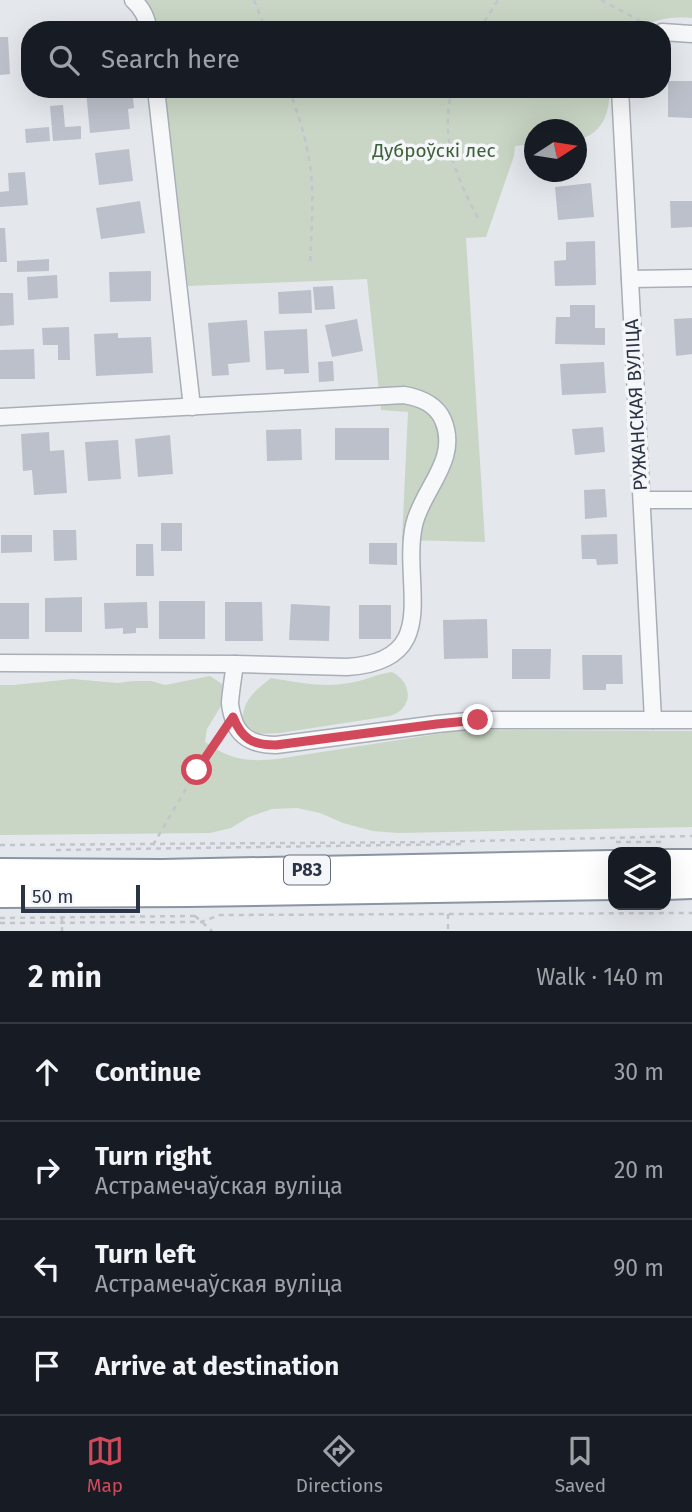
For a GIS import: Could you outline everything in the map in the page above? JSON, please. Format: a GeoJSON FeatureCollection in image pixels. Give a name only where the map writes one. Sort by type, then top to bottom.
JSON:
{"type":"FeatureCollection","features":[{"type":"Feature","properties":{"kind":"highway"},"geometry":{"type":"LineString","coordinates":[[671,854],[692,863]]}},
{"type":"Feature","properties":{"kind":"highway","name":"Р83"},"geometry":{"type":"LineString","coordinates":[[0,872],[175,872],[608,864]]}},
{"type":"Feature","properties":{"kind":"highway"},"geometry":{"type":"LineString","coordinates":[[671,886],[692,885]]}},
{"type":"Feature","properties":{"kind":"highway","name":"Р83"},"geometry":{"type":"LineString","coordinates":[[0,894],[608,887]]}},
{"type":"Feature","properties":{"kind":"street"},"geometry":{"type":"LineString","coordinates":[[134,0],[141,7],[147,21]]}},
{"type":"Feature","properties":{"kind":"street"},"geometry":{"type":"LineString","coordinates":[[671,33],[692,34]]}},
{"type":"Feature","properties":{"kind":"street"},"geometry":{"type":"LineString","coordinates":[[157,98],[192,407]]}},
{"type":"Feature","properties":{"kind":"street","name":"РУЖАНСКАЯ ВУЛІЦА"},"geometry":{"type":"LineString","coordinates":[[620,98],[653,720]]}},
{"type":"Feature","properties":{"kind":"street"},"geometry":{"type":"LineString","coordinates":[[630,279],[692,278]]}},
{"type":"Feature","properties":{"kind":"street"},"geometry":{"type":"LineString","coordinates":[[0,417],[404,395],[431,404],[446,428],[447,442],[441,469],[417,513],[413,528],[413,609],[408,635],[403,644],[387,658],[363,666],[347,667],[0,663]]}},
{"type":"Feature","properties":{"kind":"street"},"geometry":{"type":"LineString","coordinates":[[642,500],[692,500]]}},
{"type":"Feature","properties":{"kind":"street"},"geometry":{"type":"LineString","coordinates":[[235,664],[230,705],[233,717],[239,731],[251,741],[262,745],[478,720],[692,720]]}},
{"type":"Feature","properties":{"kind":"path"},"geometry":{"type":"LineString","coordinates":[[254,0],[262,21]]}},
{"type":"Feature","properties":{"kind":"path"},"geometry":{"type":"LineString","coordinates":[[485,21],[498,0]]}},
{"type":"Feature","properties":{"kind":"path"},"geometry":{"type":"LineString","coordinates":[[601,0],[640,21]]}},
{"type":"Feature","properties":{"kind":"path"},"geometry":{"type":"LineString","coordinates":[[292,98],[305,139],[311,172],[310,266]]}},
{"type":"Feature","properties":{"kind":"path"},"geometry":{"type":"LineString","coordinates":[[450,98],[447,134],[452,162],[478,218]]}},
{"type":"Feature","properties":{"kind":"path"},"geometry":{"type":"LineString","coordinates":[[153,846],[197,770],[233,717]]}},
{"type":"Feature","properties":{"kind":"path"},"geometry":{"type":"LineString","coordinates":[[55,850],[692,836]]}},
{"type":"Feature","properties":{"kind":"path"},"geometry":{"type":"LineString","coordinates":[[0,845],[608,851]]}},
{"type":"Feature","properties":{"kind":"path"},"geometry":{"type":"LineString","coordinates":[[447,907],[448,931]]}},
{"type":"Feature","properties":{"kind":"path"},"geometry":{"type":"LineString","coordinates":[[0,923],[201,922],[220,915],[692,913]]}},
{"type":"Feature","properties":{"kind":"path"},"geometry":{"type":"LineString","coordinates":[[195,916],[212,931]]}},
{"type":"Feature","properties":{"kind":"path"},"geometry":{"type":"LineString","coordinates":[[62,917],[62,931]]}},
{"type":"Feature","properties":{"kind":"green space"},"geometry":{"type":"Polygon","coordinates":[[[146,0],[692,0],[692,18],[658,21],[155,21],[146,0]]]}},
{"type":"Feature","properties":{"kind":"green space","name":"Дуброўскі лес"},"geometry":{"type":"Polygon","coordinates":[[[166,98],[609,98],[603,122],[587,136],[587,119],[524,119],[524,145],[515,146],[486,237],[466,238],[485,542],[402,540],[408,412],[381,410],[367,279],[188,286],[166,98]]]}},
{"type":"Feature","properties":{"kind":"green space"},"geometry":{"type":"Polygon","coordinates":[[[392,672],[402,679],[408,695],[401,710],[390,716],[258,734],[242,722],[250,697],[271,678],[329,685],[355,682],[392,672]]]}},
{"type":"Feature","properties":{"kind":"green space"},"geometry":{"type":"Polygon","coordinates":[[[210,676],[222,684],[224,701],[207,729],[205,742],[223,753],[247,760],[277,759],[456,731],[692,731],[692,827],[398,833],[373,831],[297,808],[272,809],[249,817],[231,828],[210,833],[0,835],[0,685],[72,679],[118,683],[151,681],[165,685],[210,676]]]}},
{"type":"Feature","properties":{"kind":"building"},"geometry":{"type":"Polygon","coordinates":[[[0,37],[8,37],[10,74],[0,75],[0,37]]]}},
{"type":"Feature","properties":{"kind":"building"},"geometry":{"type":"Polygon","coordinates":[[[671,81],[692,81],[692,118],[668,117],[671,81]]]}},
{"type":"Feature","properties":{"kind":"building"},"geometry":{"type":"Polygon","coordinates":[[[87,98],[133,98],[134,108],[128,109],[130,129],[90,133],[87,98]]]}},
{"type":"Feature","properties":{"kind":"building"},"geometry":{"type":"Polygon","coordinates":[[[63,105],[65,127],[81,126],[81,139],[53,141],[50,106],[63,105]]]}},
{"type":"Feature","properties":{"kind":"building"},"geometry":{"type":"Polygon","coordinates":[[[49,127],[50,141],[26,143],[25,129],[49,127]]]}},
{"type":"Feature","properties":{"kind":"building"},"geometry":{"type":"Polygon","coordinates":[[[129,149],[133,181],[99,185],[95,153],[129,149]]]}},
{"type":"Feature","properties":{"kind":"building"},"geometry":{"type":"Polygon","coordinates":[[[25,172],[28,205],[0,207],[0,192],[9,191],[8,173],[25,172]]]}},
{"type":"Feature","properties":{"kind":"building"},"geometry":{"type":"Polygon","coordinates":[[[591,183],[594,217],[558,220],[555,187],[591,183]]]}},
{"type":"Feature","properties":{"kind":"building"},"geometry":{"type":"Polygon","coordinates":[[[140,201],[145,233],[101,239],[96,208],[140,201]]]}},
{"type":"Feature","properties":{"kind":"building"},"geometry":{"type":"Polygon","coordinates":[[[670,201],[692,201],[692,227],[671,228],[670,201]]]}},
{"type":"Feature","properties":{"kind":"building"},"geometry":{"type":"Polygon","coordinates":[[[0,228],[5,228],[7,262],[0,262],[0,228]]]}},
{"type":"Feature","properties":{"kind":"building"},"geometry":{"type":"Polygon","coordinates":[[[595,241],[596,285],[555,286],[554,261],[566,260],[566,242],[595,241]]]}},
{"type":"Feature","properties":{"kind":"building"},"geometry":{"type":"Polygon","coordinates":[[[49,259],[49,271],[17,272],[17,261],[49,259]]]}},
{"type":"Feature","properties":{"kind":"building"},"geometry":{"type":"Polygon","coordinates":[[[151,271],[151,301],[110,302],[109,272],[151,271]]]}},
{"type":"Feature","properties":{"kind":"building"},"geometry":{"type":"Polygon","coordinates":[[[57,275],[58,298],[28,300],[27,277],[57,275]]]}},
{"type":"Feature","properties":{"kind":"building"},"geometry":{"type":"Polygon","coordinates":[[[333,286],[335,309],[315,310],[313,287],[333,286]]]}},
{"type":"Feature","properties":{"kind":"building"},"geometry":{"type":"Polygon","coordinates":[[[311,290],[312,313],[279,314],[278,292],[311,290]]]}},
{"type":"Feature","properties":{"kind":"building"},"geometry":{"type":"Polygon","coordinates":[[[0,293],[13,293],[14,325],[0,326],[0,293]]]}},
{"type":"Feature","properties":{"kind":"building"},"geometry":{"type":"Polygon","coordinates":[[[570,305],[595,305],[595,328],[605,328],[605,345],[555,344],[556,317],[570,317],[570,305]]]}},
{"type":"Feature","properties":{"kind":"building"},"geometry":{"type":"Polygon","coordinates":[[[692,318],[692,354],[676,356],[674,319],[692,318]]]}},
{"type":"Feature","properties":{"kind":"building"},"geometry":{"type":"Polygon","coordinates":[[[357,319],[363,351],[332,357],[325,325],[357,319]]]}},
{"type":"Feature","properties":{"kind":"building"},"geometry":{"type":"Polygon","coordinates":[[[247,320],[250,362],[228,364],[229,375],[212,376],[208,323],[247,320]]]}},
{"type":"Feature","properties":{"kind":"building"},"geometry":{"type":"Polygon","coordinates":[[[69,327],[70,360],[58,360],[58,345],[43,345],[42,328],[69,327]]]}},
{"type":"Feature","properties":{"kind":"building"},"geometry":{"type":"Polygon","coordinates":[[[307,329],[309,373],[284,374],[284,369],[266,370],[264,331],[307,329]]]}},
{"type":"Feature","properties":{"kind":"building"},"geometry":{"type":"Polygon","coordinates":[[[118,333],[118,338],[151,337],[153,373],[96,376],[94,334],[118,333]]]}},
{"type":"Feature","properties":{"kind":"building"},"geometry":{"type":"Polygon","coordinates":[[[34,349],[35,379],[0,379],[0,350],[34,349]]]}},
{"type":"Feature","properties":{"kind":"building"},"geometry":{"type":"Polygon","coordinates":[[[333,361],[334,381],[319,382],[318,362],[333,361]]]}},
{"type":"Feature","properties":{"kind":"building"},"geometry":{"type":"Polygon","coordinates":[[[604,362],[606,393],[562,395],[560,364],[604,362]]]}},
{"type":"Feature","properties":{"kind":"building"},"geometry":{"type":"Polygon","coordinates":[[[603,427],[605,452],[575,455],[572,429],[603,427]]]}},
{"type":"Feature","properties":{"kind":"building"},"geometry":{"type":"Polygon","coordinates":[[[335,428],[389,428],[389,460],[335,460],[335,428]]]}},
{"type":"Feature","properties":{"kind":"building"},"geometry":{"type":"Polygon","coordinates":[[[301,429],[302,460],[267,461],[266,430],[301,429]]]}},
{"type":"Feature","properties":{"kind":"building"},"geometry":{"type":"Polygon","coordinates":[[[49,432],[50,451],[64,450],[67,493],[34,495],[32,470],[23,471],[21,434],[49,432]]]}},
{"type":"Feature","properties":{"kind":"building"},"geometry":{"type":"Polygon","coordinates":[[[170,435],[173,474],[138,477],[135,439],[170,435]]]}},
{"type":"Feature","properties":{"kind":"building"},"geometry":{"type":"Polygon","coordinates":[[[118,440],[121,479],[88,481],[85,442],[118,440]]]}},
{"type":"Feature","properties":{"kind":"building"},"geometry":{"type":"Polygon","coordinates":[[[605,489],[607,517],[585,519],[584,490],[605,489]]]}},
{"type":"Feature","properties":{"kind":"building"},"geometry":{"type":"Polygon","coordinates":[[[161,523],[182,523],[182,551],[161,551],[161,523]]]}},
{"type":"Feature","properties":{"kind":"building"},"geometry":{"type":"Polygon","coordinates":[[[53,530],[76,530],[77,560],[54,561],[53,530]]]}},
{"type":"Feature","properties":{"kind":"building"},"geometry":{"type":"Polygon","coordinates":[[[617,534],[618,564],[597,565],[596,559],[582,559],[581,535],[617,534]]]}},
{"type":"Feature","properties":{"kind":"building"},"geometry":{"type":"Polygon","coordinates":[[[1,535],[32,535],[32,552],[1,553],[1,535]]]}},
{"type":"Feature","properties":{"kind":"building"},"geometry":{"type":"Polygon","coordinates":[[[369,543],[397,543],[397,565],[369,564],[369,543]]]}},
{"type":"Feature","properties":{"kind":"building"},"geometry":{"type":"Polygon","coordinates":[[[136,544],[153,544],[154,576],[136,576],[136,544]]]}},
{"type":"Feature","properties":{"kind":"building"},"geometry":{"type":"Polygon","coordinates":[[[82,597],[82,632],[45,632],[45,598],[82,597]]]}},
{"type":"Feature","properties":{"kind":"building"},"geometry":{"type":"Polygon","coordinates":[[[159,601],[205,601],[205,639],[159,639],[159,601]]]}},
{"type":"Feature","properties":{"kind":"building"},"geometry":{"type":"Polygon","coordinates":[[[147,602],[148,628],[136,628],[136,633],[123,634],[123,628],[105,629],[104,603],[147,602]]]}},
{"type":"Feature","properties":{"kind":"building"},"geometry":{"type":"Polygon","coordinates":[[[225,602],[262,602],[263,641],[225,641],[225,602]]]}},
{"type":"Feature","properties":{"kind":"building"},"geometry":{"type":"Polygon","coordinates":[[[0,603],[29,603],[29,639],[0,639],[0,603]]]}},
{"type":"Feature","properties":{"kind":"building"},"geometry":{"type":"Polygon","coordinates":[[[291,604],[330,606],[329,641],[289,640],[291,604]]]}},
{"type":"Feature","properties":{"kind":"building"},"geometry":{"type":"Polygon","coordinates":[[[359,605],[391,605],[391,639],[359,639],[359,605]]]}},
{"type":"Feature","properties":{"kind":"building"},"geometry":{"type":"Polygon","coordinates":[[[487,619],[488,658],[444,659],[443,620],[487,619]]]}},
{"type":"Feature","properties":{"kind":"building"},"geometry":{"type":"Polygon","coordinates":[[[512,649],[551,649],[550,679],[512,679],[512,649]]]}},
{"type":"Feature","properties":{"kind":"building"},"geometry":{"type":"Polygon","coordinates":[[[582,655],[622,655],[623,684],[606,684],[606,690],[583,690],[582,655]]]}},
{"type":"Feature","properties":{"kind":"route"},"geometry":{"type":"LineString","coordinates":[[197,770],[233,717],[239,731],[251,741],[262,745],[478,720]]}}]}
